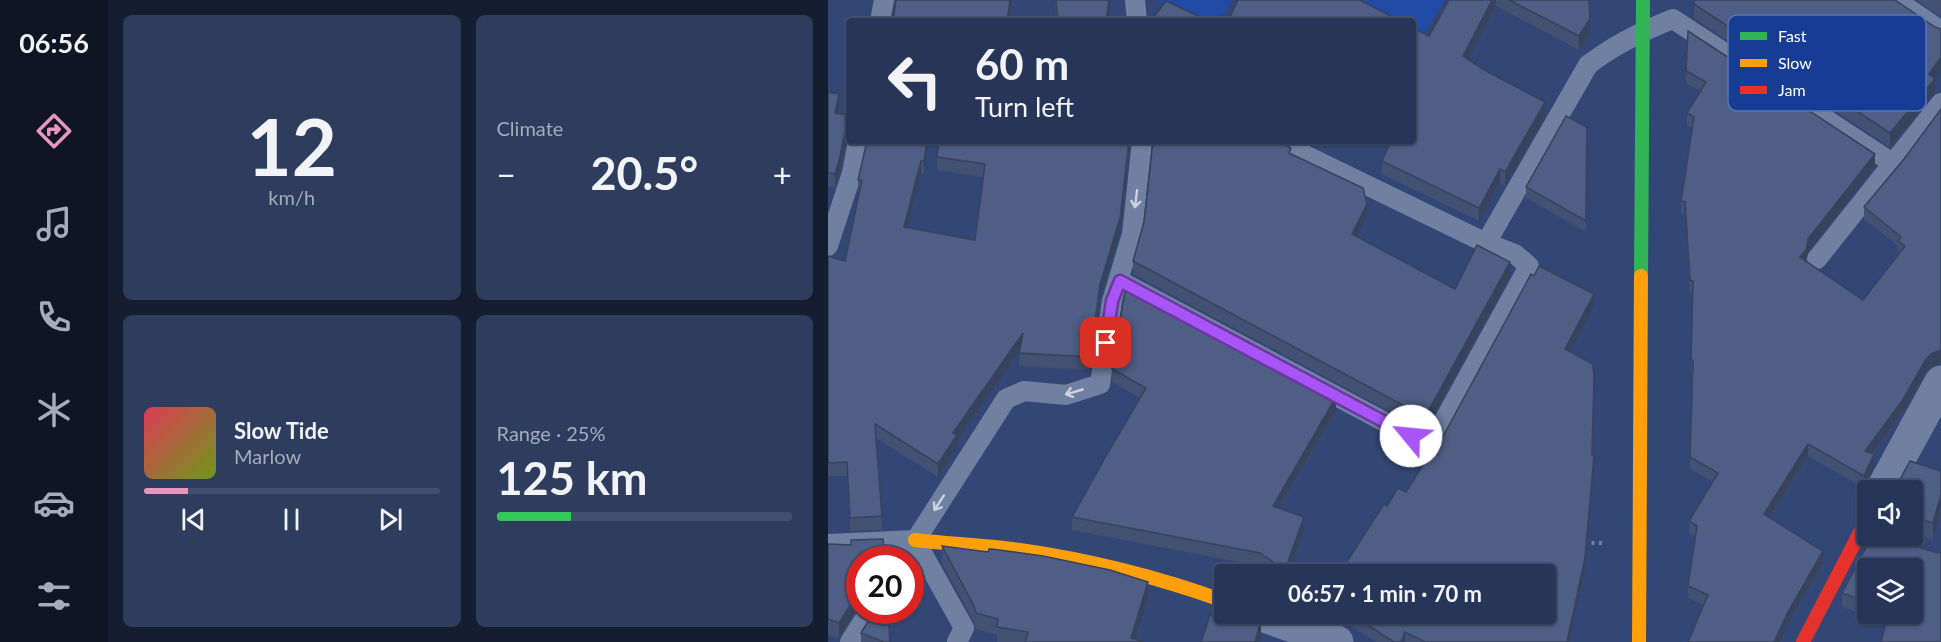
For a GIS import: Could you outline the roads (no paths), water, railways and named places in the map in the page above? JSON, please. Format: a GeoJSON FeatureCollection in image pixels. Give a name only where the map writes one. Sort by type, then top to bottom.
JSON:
{"type":"FeatureCollection","features":[{"type":"Feature","properties":{"kind":"street"},"geometry":{"type":"LineString","coordinates":[[1639,642],[1643,0]]}},
{"type":"Feature","properties":{"kind":"street"},"geometry":{"type":"LineString","coordinates":[[1887,480],[1941,382]]}},
{"type":"Feature","properties":{"kind":"street"},"geometry":{"type":"LineString","coordinates":[[915,540],[1017,550],[1092,562],[1178,584],[1214,597]]}},
{"type":"Feature","properties":{"kind":"street"},"geometry":{"type":"LineString","coordinates":[[1803,642],[1857,541]]}},
{"type":"Feature","properties":{"kind":"street"},"geometry":{"type":"LineString","coordinates":[[1287,624],[1337,642]]}},
{"type":"Feature","properties":{"kind":"lane"},"geometry":{"type":"LineString","coordinates":[[880,18],[884,0]]}},
{"type":"Feature","properties":{"kind":"lane"},"geometry":{"type":"LineString","coordinates":[[1135,0],[1137,18]]}},
{"type":"Feature","properties":{"kind":"lane"},"geometry":{"type":"LineString","coordinates":[[1896,0],[1917,15]]}},
{"type":"Feature","properties":{"kind":"lane"},"geometry":{"type":"LineString","coordinates":[[1486,243],[1588,65],[1608,50],[1673,18],[1728,54]]}},
{"type":"Feature","properties":{"kind":"lane"},"geometry":{"type":"LineString","coordinates":[[1926,21],[1941,32]]}},
{"type":"Feature","properties":{"kind":"lane"},"geometry":{"type":"LineString","coordinates":[[1817,259],[1941,103]]}},
{"type":"Feature","properties":{"kind":"lane"},"geometry":{"type":"LineString","coordinates":[[1814,111],[1894,164]]}},
{"type":"Feature","properties":{"kind":"lane"},"geometry":{"type":"LineString","coordinates":[[828,246],[852,173],[857,144]]}},
{"type":"Feature","properties":{"kind":"lane"},"geometry":{"type":"LineString","coordinates":[[911,546],[1006,399],[1024,391],[1066,395],[1101,384],[1112,301],[1120,281],[1132,234],[1142,144]]}},
{"type":"Feature","properties":{"kind":"lane"},"geometry":{"type":"LineString","coordinates":[[1120,281],[1430,446],[1529,266],[1515,254],[1486,243],[1282,144]]}},
{"type":"Feature","properties":{"kind":"lane"},"geometry":{"type":"LineString","coordinates":[[828,544],[915,540]]}},
{"type":"Feature","properties":{"kind":"lane"},"geometry":{"type":"LineString","coordinates":[[915,540],[964,628],[957,642]]}},
{"type":"Feature","properties":{"kind":"lane"},"geometry":{"type":"LineString","coordinates":[[850,642],[861,624]]}}]}
